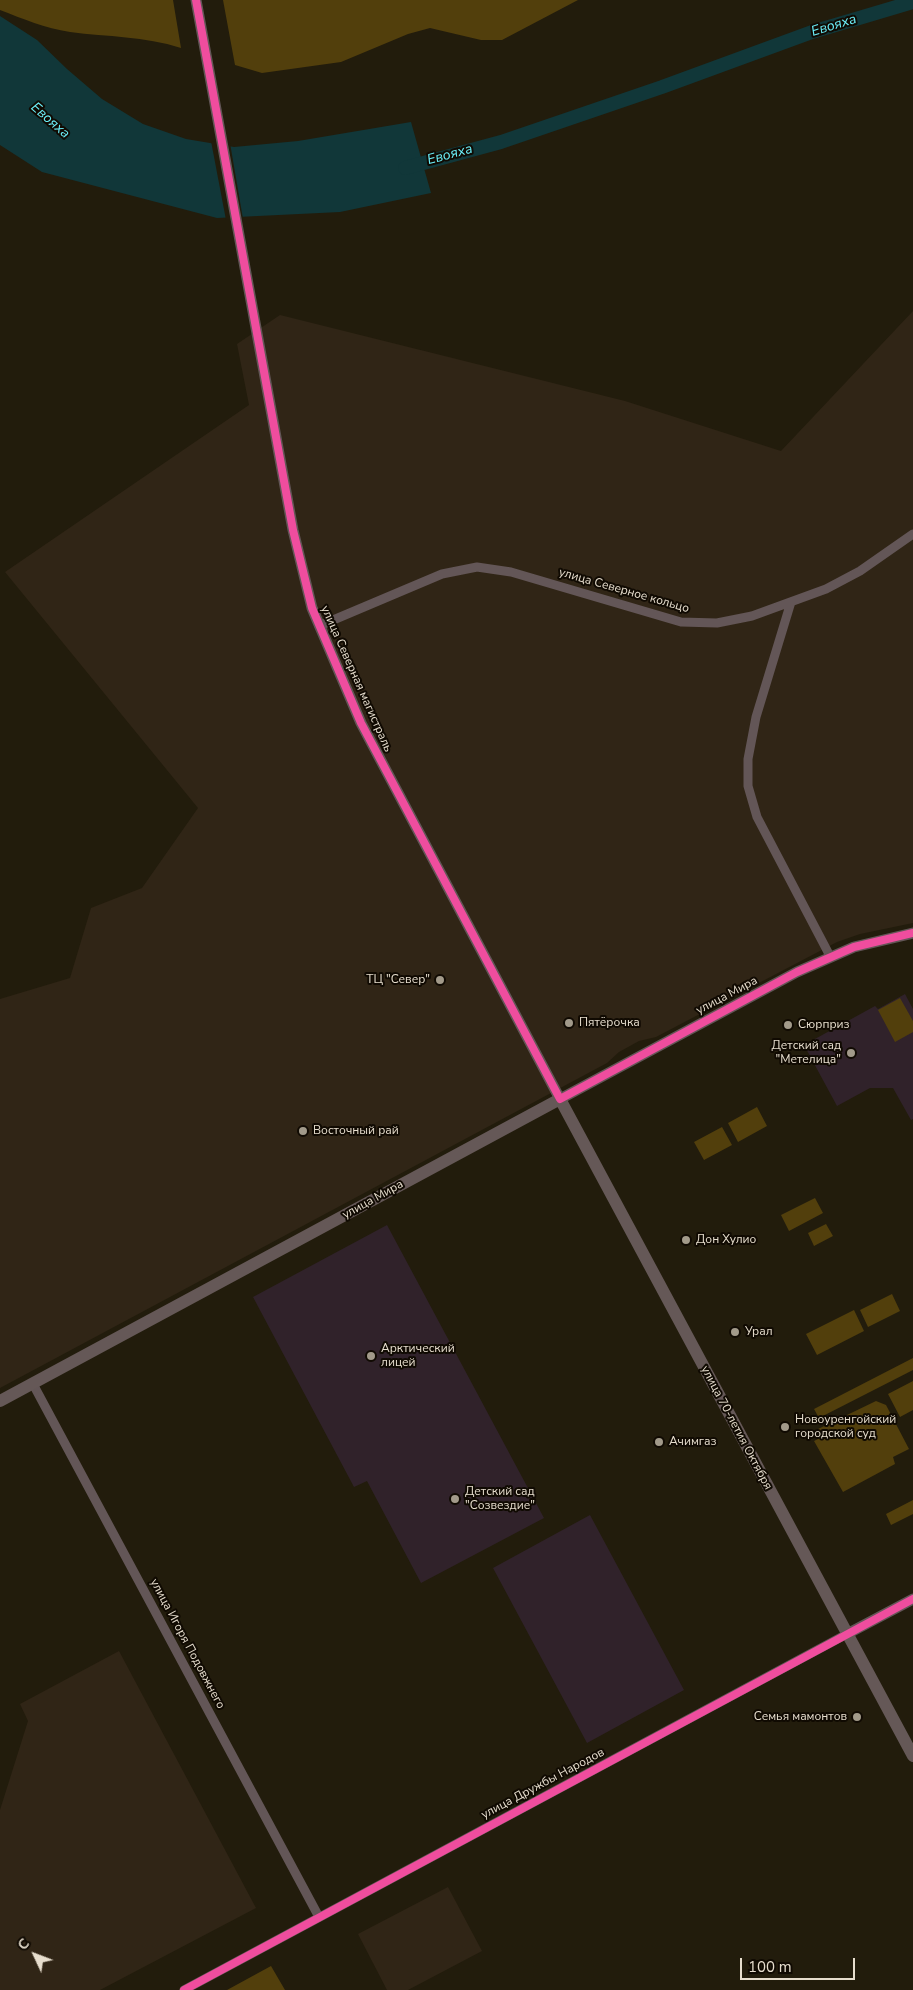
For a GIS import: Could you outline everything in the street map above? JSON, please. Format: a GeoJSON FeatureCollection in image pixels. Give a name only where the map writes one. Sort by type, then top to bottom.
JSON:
{"type":"FeatureCollection","features":[{"type":"Feature","properties":{"kind":"main road","name":"улица Мира"},"geometry":{"type":"LineString","coordinates":[[0,1401],[560,1099]]}},
{"type":"Feature","properties":{"kind":"main road","name":"улица 70-летия Октября"},"geometry":{"type":"LineString","coordinates":[[560,1099],[913,1756]]}},
{"type":"Feature","properties":{"kind":"street","name":"улица Северная магистраль"},"geometry":{"type":"LineString","coordinates":[[196,0],[237,230],[300,562],[319,626],[369,739],[560,1099]]}},
{"type":"Feature","properties":{"kind":"street","name":"улица Северное кольцо"},"geometry":{"type":"LineString","coordinates":[[319,626],[442,574],[477,567],[511,572],[694,624],[717,624],[739,619],[826,589],[860,571],[913,534]]}},
{"type":"Feature","properties":{"kind":"street"},"geometry":{"type":"LineString","coordinates":[[790,602],[756,717],[748,759],[748,786],[757,817],[830,956]]}},
{"type":"Feature","properties":{"kind":"street","name":"улица Мира"},"geometry":{"type":"LineString","coordinates":[[560,1099],[736,1004],[830,956],[872,941],[913,933]]}},
{"type":"Feature","properties":{"kind":"street","name":"улица Игоря Подовжнего"},"geometry":{"type":"LineString","coordinates":[[33,1384],[319,1917]]}},
{"type":"Feature","properties":{"kind":"street","name":"улица Дружбы Народов"},"geometry":{"type":"LineString","coordinates":[[184,1990],[913,1599]]}},
{"type":"Feature","properties":{"kind":"shaded area"},"geometry":{"type":"Polygon","coordinates":[[[0,0],[173,0],[181,48],[153,41],[70,32],[52,28],[0,10],[0,0]]]}},
{"type":"Feature","properties":{"kind":"shaded area"},"geometry":{"type":"Polygon","coordinates":[[[223,0],[578,0],[502,40],[481,40],[430,28],[408,34],[341,62],[262,73],[235,65],[223,0]]]}},
{"type":"Feature","properties":{"kind":"shaded area"},"geometry":{"type":"Polygon","coordinates":[[[913,311],[913,923],[860,934],[837,942],[656,1037],[639,1041],[619,1052],[607,1063],[0,1388],[0,999],[70,978],[91,908],[142,888],[198,808],[5,572],[249,405],[237,344],[280,315],[625,401],[781,451],[913,311]]]}},
{"type":"Feature","properties":{"kind":"shaded area","name":"Детский сад \"Метелица\""},"geometry":{"type":"Polygon","coordinates":[[[905,994],[913,1009],[913,1119],[911,1120],[893,1088],[870,1088],[837,1106],[804,1045],[875,1006],[878,1009],[905,994]]]}},
{"type":"Feature","properties":{"kind":"shaded area"},"geometry":{"type":"Polygon","coordinates":[[[900,998],[913,1021],[913,1032],[895,1042],[878,1010],[900,998]]]}},
{"type":"Feature","properties":{"kind":"shaded area"},"geometry":{"type":"Polygon","coordinates":[[[757,1107],[767,1126],[738,1142],[728,1123],[757,1107]]]}},
{"type":"Feature","properties":{"kind":"shaded area"},"geometry":{"type":"Polygon","coordinates":[[[722,1127],[732,1145],[704,1160],[694,1142],[722,1127]]]}},
{"type":"Feature","properties":{"kind":"shaded area"},"geometry":{"type":"Polygon","coordinates":[[[815,1198],[823,1213],[789,1231],[781,1215],[815,1198]]]}},
{"type":"Feature","properties":{"kind":"shaded area"},"geometry":{"type":"Polygon","coordinates":[[[826,1224],[833,1236],[814,1246],[808,1233],[826,1224]]]}},
{"type":"Feature","properties":{"kind":"shaded area","name":"Арктический лицей"},"geometry":{"type":"Polygon","coordinates":[[[387,1225],[544,1518],[421,1583],[367,1481],[354,1487],[253,1297],[387,1225]]]}},
{"type":"Feature","properties":{"kind":"shaded area"},"geometry":{"type":"Polygon","coordinates":[[[892,1294],[900,1311],[868,1327],[860,1310],[892,1294]]]}},
{"type":"Feature","properties":{"kind":"shaded area"},"geometry":{"type":"Polygon","coordinates":[[[854,1310],[864,1331],[817,1355],[806,1334],[854,1310]]]}},
{"type":"Feature","properties":{"kind":"shaded area"},"geometry":{"type":"Polygon","coordinates":[[[913,1358],[913,1370],[819,1418],[814,1409],[913,1358]]]}},
{"type":"Feature","properties":{"kind":"shaded area"},"geometry":{"type":"Polygon","coordinates":[[[913,1381],[913,1410],[900,1417],[888,1394],[913,1381]]]}},
{"type":"Feature","properties":{"kind":"shaded area"},"geometry":{"type":"Polygon","coordinates":[[[876,1401],[886,1405],[909,1449],[893,1457],[895,1464],[843,1492],[814,1441],[824,1436],[818,1429],[876,1401]]]}},
{"type":"Feature","properties":{"kind":"shaded area"},"geometry":{"type":"Polygon","coordinates":[[[913,1500],[913,1514],[891,1525],[886,1514],[913,1500]]]}},
{"type":"Feature","properties":{"kind":"shaded area"},"geometry":{"type":"Polygon","coordinates":[[[590,1515],[684,1690],[587,1743],[493,1568],[590,1515]]]}},
{"type":"Feature","properties":{"kind":"shaded area"},"geometry":{"type":"Polygon","coordinates":[[[119,1651],[256,1908],[100,1990],[0,1990],[0,1810],[28,1721],[20,1704],[119,1651]]]}},
{"type":"Feature","properties":{"kind":"shaded area"},"geometry":{"type":"Polygon","coordinates":[[[448,1887],[482,1951],[408,1990],[387,1990],[358,1934],[448,1887]]]}},
{"type":"Feature","properties":{"kind":"shaded area"},"geometry":{"type":"Polygon","coordinates":[[[271,1966],[285,1990],[227,1990],[271,1966]]]}},
{"type":"Feature","properties":{"kind":"water"},"geometry":{"type":"Polygon","coordinates":[[[0,16],[37,40],[102,99],[143,124],[186,139],[234,147],[298,141],[411,122],[431,193],[340,212],[217,218],[42,172],[0,145],[0,16]]]}},
{"type":"Feature","properties":{"kind":"pier"},"geometry":{"type":"Polygon","coordinates":[[[211,141],[230,143],[243,219],[226,220],[211,141]]]}},
{"type":"Feature","properties":{"kind":"waterway","name":"Евояха"},"geometry":{"type":"LineString","coordinates":[[405,168],[501,142],[662,87],[812,32],[913,2]]}},
{"type":"Feature","properties":{"kind":"cycle path"},"geometry":{"type":"LineString","coordinates":[[196,0],[293,530],[312,608],[361,723],[560,1099],[797,972],[854,947],[913,933]]}},
{"type":"Feature","properties":{"kind":"cycle path"},"geometry":{"type":"LineString","coordinates":[[184,1990],[913,1599]]}},
{"type":"Feature","properties":{"kind":"place","name":"ТЦ \"Север\""},"geometry":{"type":"Point","coordinates":[440,980]}},
{"type":"Feature","properties":{"kind":"place","name":"Пятёрочка"},"geometry":{"type":"Point","coordinates":[569,1023]}},
{"type":"Feature","properties":{"kind":"place","name":"Сюрприз"},"geometry":{"type":"Point","coordinates":[788,1025]}},
{"type":"Feature","properties":{"kind":"place","name":"Детский сад \"Метелица\""},"geometry":{"type":"Point","coordinates":[851,1053]}},
{"type":"Feature","properties":{"kind":"place","name":"Восточный рай"},"geometry":{"type":"Point","coordinates":[303,1131]}},
{"type":"Feature","properties":{"kind":"place","name":"Дон Хулио"},"geometry":{"type":"Point","coordinates":[686,1240]}},
{"type":"Feature","properties":{"kind":"place","name":"Урал"},"geometry":{"type":"Point","coordinates":[735,1332]}},
{"type":"Feature","properties":{"kind":"place","name":"Арктический лицей"},"geometry":{"type":"Point","coordinates":[371,1356]}},
{"type":"Feature","properties":{"kind":"place","name":"Новоуренгойский городской суд"},"geometry":{"type":"Point","coordinates":[785,1427]}},
{"type":"Feature","properties":{"kind":"place","name":"Ачимгаз"},"geometry":{"type":"Point","coordinates":[659,1442]}},
{"type":"Feature","properties":{"kind":"place","name":"Детский сад \"Созвездие\""},"geometry":{"type":"Point","coordinates":[455,1499]}},
{"type":"Feature","properties":{"kind":"place","name":"Семья мамонтов"},"geometry":{"type":"Point","coordinates":[857,1717]}}]}
